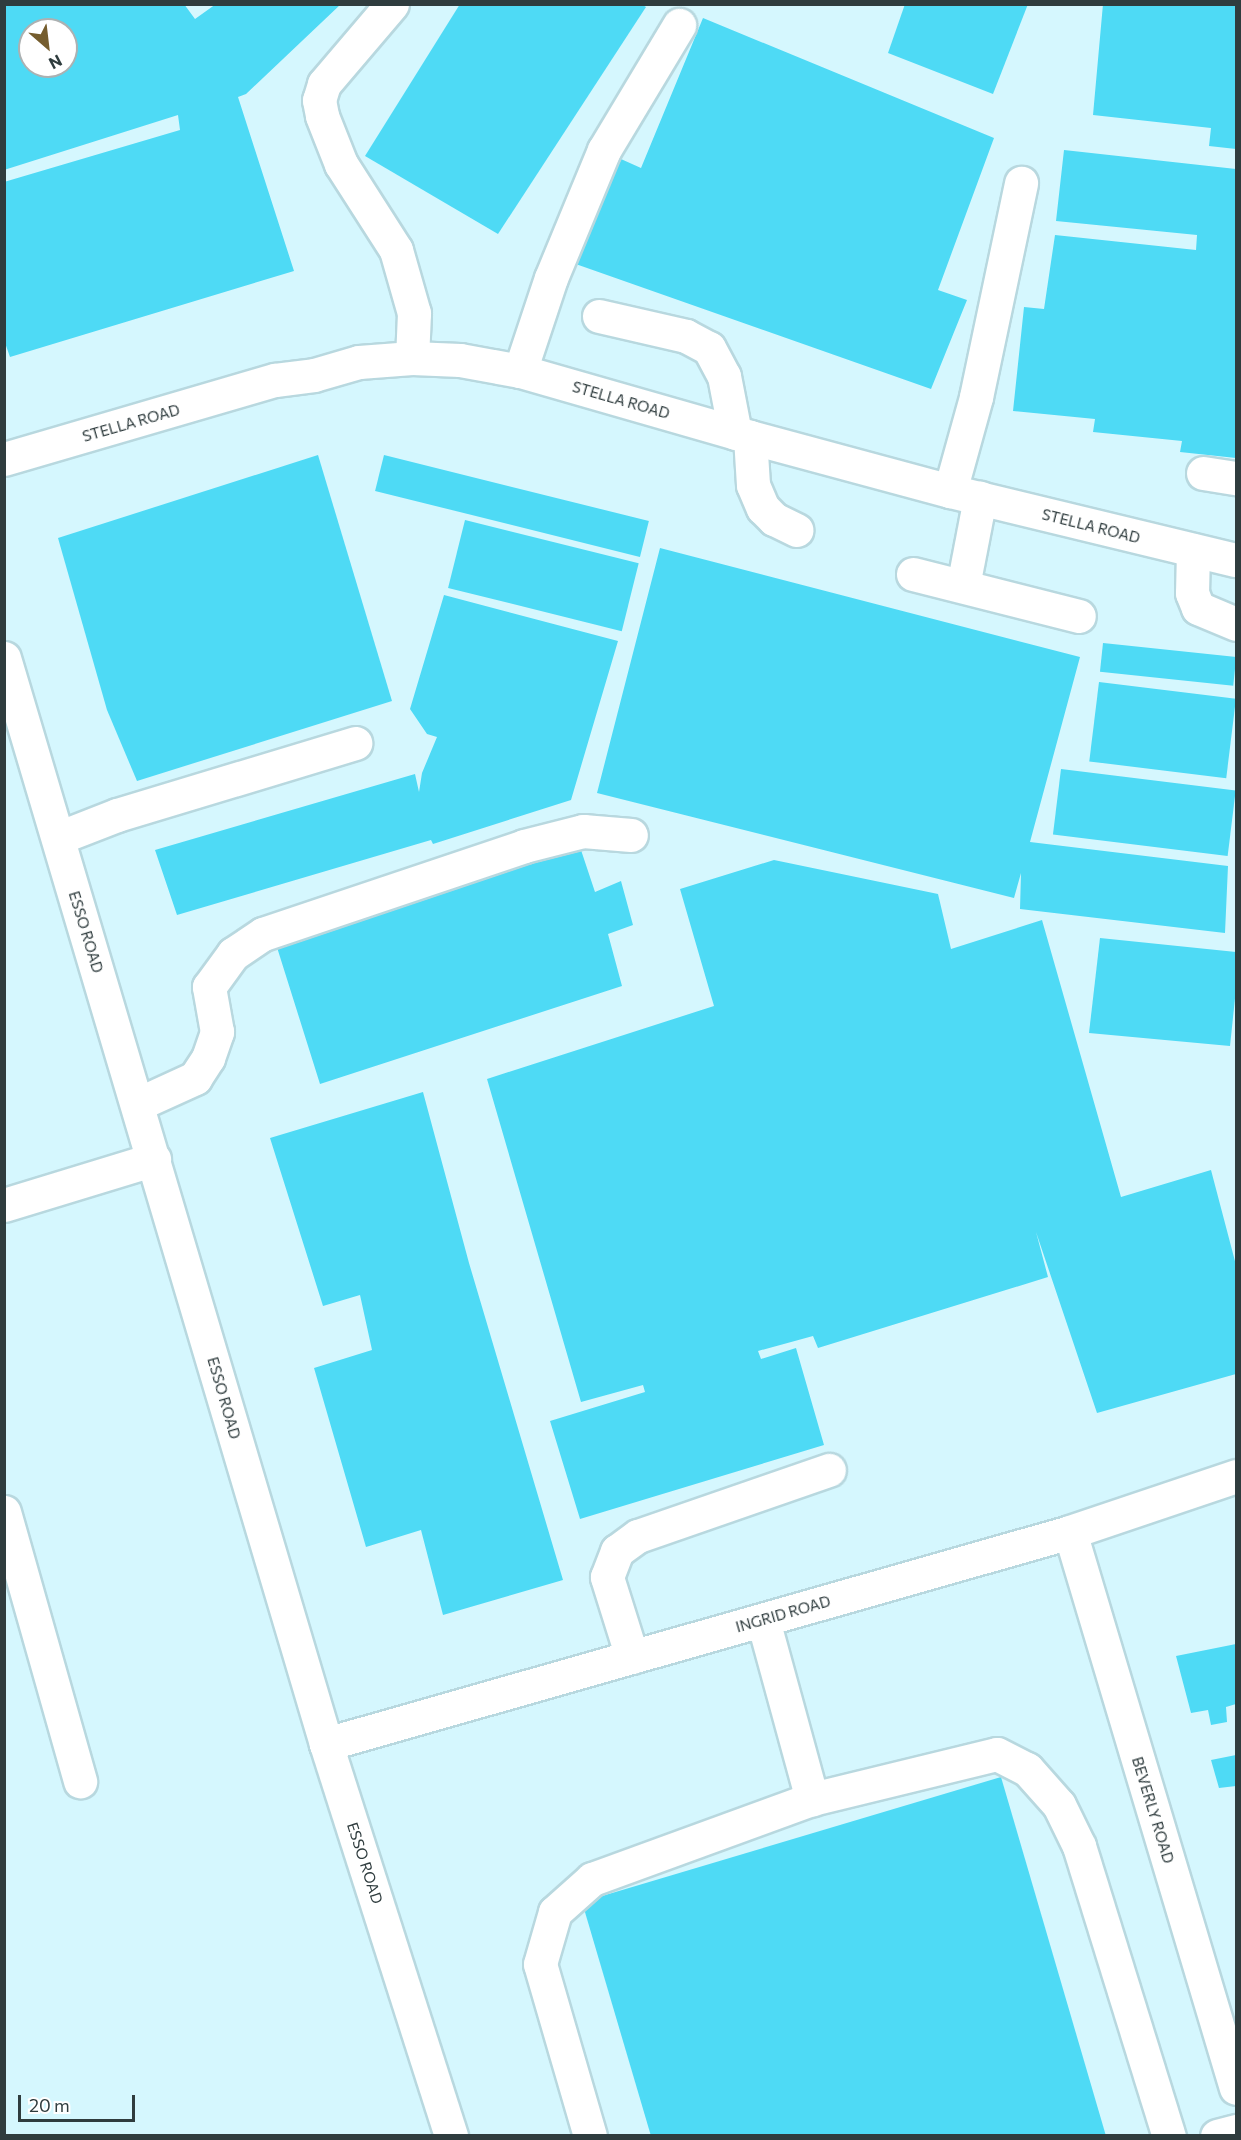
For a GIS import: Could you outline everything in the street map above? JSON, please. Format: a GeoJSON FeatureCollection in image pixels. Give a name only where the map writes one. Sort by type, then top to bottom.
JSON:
{"type":"FeatureCollection","features":[{"type":"Feature","properties":{"kind":"street"},"geometry":{"type":"LineString","coordinates":[[392,4],[324,84],[319,100],[322,116],[340,164],[396,250],[414,313],[412,358]]}},
{"type":"Feature","properties":{"kind":"street"},"geometry":{"type":"LineString","coordinates":[[520,371],[565,240],[604,150],[679,26]]}},
{"type":"Feature","properties":{"kind":"street"},"geometry":{"type":"LineString","coordinates":[[963,586],[965,494],[976,397],[1021,183]]}},
{"type":"Feature","properties":{"kind":"street"},"geometry":{"type":"LineString","coordinates":[[599,316],[686,336],[709,348],[724,376],[742,435],[753,485],[763,508],[774,519],[797,530]]}},
{"type":"Feature","properties":{"kind":"street","name":"STELLA ROAD"},"geometry":{"type":"LineString","coordinates":[[4,459],[275,380],[314,375],[359,362],[412,358],[460,360],[520,371],[742,435],[965,494],[1236,560]]}},
{"type":"Feature","properties":{"kind":"street"},"geometry":{"type":"LineString","coordinates":[[1203,473],[1236,478]]}},
{"type":"Feature","properties":{"kind":"street"},"geometry":{"type":"LineString","coordinates":[[1193,550],[1192,593],[1198,608],[1236,624]]}},
{"type":"Feature","properties":{"kind":"street"},"geometry":{"type":"LineString","coordinates":[[913,574],[1079,616]]}},
{"type":"Feature","properties":{"kind":"street","name":"ESSO ROAD"},"geometry":{"type":"LineString","coordinates":[[4,658],[326,1744],[451,2136]]}},
{"type":"Feature","properties":{"kind":"street"},"geometry":{"type":"LineString","coordinates":[[58,838],[117,815],[355,743]]}},
{"type":"Feature","properties":{"kind":"street"},"geometry":{"type":"LineString","coordinates":[[138,1104],[195,1078],[208,1058],[217,1032],[209,987],[233,954],[263,934],[524,846],[583,831],[631,836]]}},
{"type":"Feature","properties":{"kind":"street"},"geometry":{"type":"LineString","coordinates":[[4,1205],[154,1159]]}},
{"type":"Feature","properties":{"kind":"street"},"geometry":{"type":"LineString","coordinates":[[632,1657],[607,1577],[617,1551],[638,1536],[829,1470]]}},
{"type":"Feature","properties":{"kind":"street","name":"INGRID ROAD"},"geometry":{"type":"LineString","coordinates":[[326,1744],[1070,1532],[1236,1476]]}},
{"type":"Feature","properties":{"kind":"street"},"geometry":{"type":"LineString","coordinates":[[4,1512],[81,1781]]}},
{"type":"Feature","properties":{"kind":"street","name":"BEVERLY ROAD"},"geometry":{"type":"LineString","coordinates":[[1070,1532],[1236,2088]]}},
{"type":"Feature","properties":{"kind":"street"},"geometry":{"type":"LineString","coordinates":[[764,1620],[812,1799]]}},
{"type":"Feature","properties":{"kind":"street"},"geometry":{"type":"LineString","coordinates":[[590,2136],[540,1964],[555,1912],[592,1879],[812,1799],[997,1754],[1027,1769],[1059,1805],[1079,1846],[1169,2136]]}},
{"type":"Feature","properties":{"kind":"street"},"geometry":{"type":"LineString","coordinates":[[1217,2136],[1236,2131]]}},
{"type":"Feature","properties":{"kind":"shaded area"},"geometry":{"type":"Polygon","coordinates":[[[5,5],[1236,5],[1236,2135],[5,2135],[5,5]]]}},
{"type":"Feature","properties":{"kind":"building"},"geometry":{"type":"Polygon","coordinates":[[[4,4],[184,4],[195,19],[216,4],[341,4],[246,94],[238,97],[294,271],[10,357],[4,340],[4,182],[180,130],[178,115],[4,170],[4,4]]]}},
{"type":"Feature","properties":{"kind":"building"},"geometry":{"type":"Polygon","coordinates":[[[460,4],[641,4],[646,7],[498,234],[365,156],[460,4]]]}},
{"type":"Feature","properties":{"kind":"building"},"geometry":{"type":"Polygon","coordinates":[[[905,4],[1028,4],[993,94],[888,53],[905,4]]]}},
{"type":"Feature","properties":{"kind":"building"},"geometry":{"type":"Polygon","coordinates":[[[1103,4],[1236,4],[1236,149],[1209,146],[1211,128],[1093,115],[1103,4]]]}},
{"type":"Feature","properties":{"kind":"building"},"geometry":{"type":"Polygon","coordinates":[[[703,18],[994,138],[938,290],[967,300],[931,389],[570,262],[612,155],[641,168],[703,18]]]}},
{"type":"Feature","properties":{"kind":"building"},"geometry":{"type":"Polygon","coordinates":[[[1064,150],[1236,169],[1236,458],[1180,452],[1182,441],[1093,432],[1095,419],[1013,411],[1024,307],[1044,309],[1055,235],[1196,250],[1197,235],[1056,221],[1064,150]]]}},
{"type":"Feature","properties":{"kind":"building"},"geometry":{"type":"Polygon","coordinates":[[[318,455],[392,701],[137,781],[107,710],[58,538],[318,455]]]}},
{"type":"Feature","properties":{"kind":"building"},"geometry":{"type":"Polygon","coordinates":[[[384,455],[649,521],[640,557],[375,491],[384,455]]]}},
{"type":"Feature","properties":{"kind":"building"},"geometry":{"type":"Polygon","coordinates":[[[465,520],[639,563],[622,631],[448,588],[465,520]]]}},
{"type":"Feature","properties":{"kind":"building"},"geometry":{"type":"Polygon","coordinates":[[[660,548],[1080,657],[1030,842],[1228,866],[1225,933],[1020,909],[1021,873],[1014,898],[597,793],[660,548]]]}},
{"type":"Feature","properties":{"kind":"building"},"geometry":{"type":"Polygon","coordinates":[[[444,595],[618,641],[571,800],[433,844],[431,840],[177,915],[155,850],[415,774],[419,792],[422,773],[437,737],[427,734],[410,709],[444,595]]]}},
{"type":"Feature","properties":{"kind":"building"},"geometry":{"type":"Polygon","coordinates":[[[1103,643],[1236,657],[1233,686],[1100,672],[1103,643]]]}},
{"type":"Feature","properties":{"kind":"building"},"geometry":{"type":"Polygon","coordinates":[[[1099,682],[1236,699],[1226,778],[1089,761],[1099,682]]]}},
{"type":"Feature","properties":{"kind":"building"},"geometry":{"type":"Polygon","coordinates":[[[1061,769],[1236,790],[1228,856],[1053,835],[1061,769]]]}},
{"type":"Feature","properties":{"kind":"building"},"geometry":{"type":"Polygon","coordinates":[[[579,844],[595,892],[621,881],[633,925],[608,934],[622,986],[320,1084],[275,941],[579,844]]]}},
{"type":"Feature","properties":{"kind":"building"},"geometry":{"type":"Polygon","coordinates":[[[774,860],[938,894],[951,949],[1042,920],[1121,1197],[1211,1170],[1236,1265],[1236,1374],[1097,1413],[1036,1232],[1048,1277],[818,1348],[813,1336],[758,1351],[761,1359],[796,1348],[824,1445],[580,1519],[550,1421],[645,1392],[643,1385],[581,1402],[487,1079],[714,1006],[680,889],[774,860]]]}},
{"type":"Feature","properties":{"kind":"building"},"geometry":{"type":"Polygon","coordinates":[[[1100,938],[1236,952],[1236,989],[1230,1046],[1089,1033],[1100,938]]]}},
{"type":"Feature","properties":{"kind":"building"},"geometry":{"type":"Polygon","coordinates":[[[423,1092],[469,1263],[563,1580],[443,1615],[421,1530],[366,1547],[314,1368],[372,1350],[360,1295],[323,1306],[270,1138],[423,1092]]]}},
{"type":"Feature","properties":{"kind":"building"},"geometry":{"type":"Polygon","coordinates":[[[1236,1644],[1236,1704],[1226,1707],[1227,1722],[1211,1725],[1208,1710],[1191,1713],[1176,1656],[1236,1644]]]}},
{"type":"Feature","properties":{"kind":"building"},"geometry":{"type":"Polygon","coordinates":[[[1236,1755],[1236,1786],[1219,1788],[1211,1760],[1236,1755]]]}},
{"type":"Feature","properties":{"kind":"building"},"geometry":{"type":"Polygon","coordinates":[[[1001,1777],[1106,2136],[651,2136],[582,1902],[1001,1777]]]}}]}
